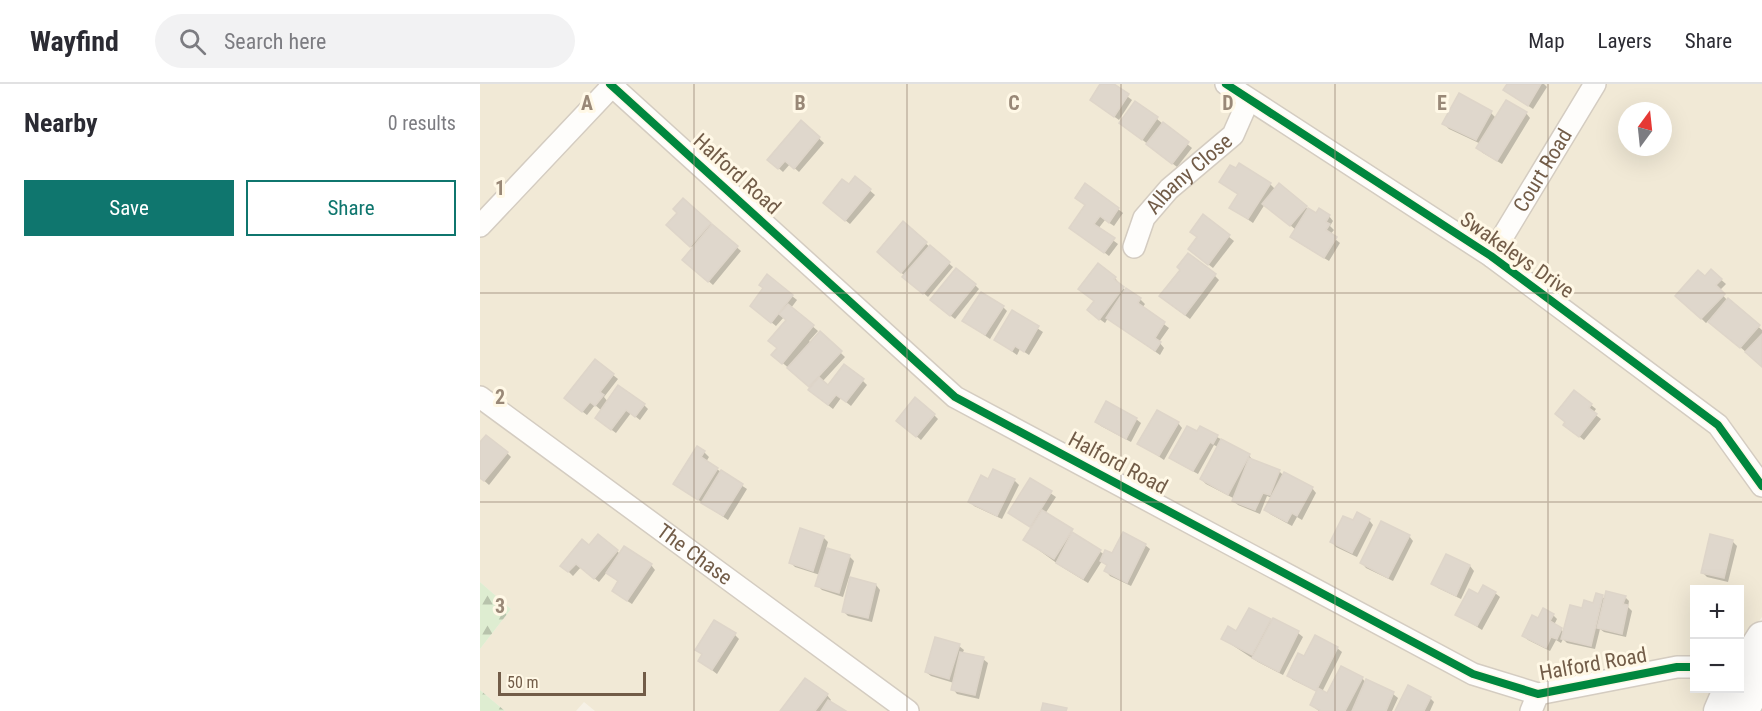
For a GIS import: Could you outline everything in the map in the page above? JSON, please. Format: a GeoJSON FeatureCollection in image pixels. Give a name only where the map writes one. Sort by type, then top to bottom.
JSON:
{"type":"FeatureCollection","features":[{"type":"Feature","properties":{"kind":"main road"},"geometry":{"type":"LineString","coordinates":[[1744,666],[1762,637]]}},
{"type":"Feature","properties":{"kind":"main road"},"geometry":{"type":"LineString","coordinates":[[1743,711],[1762,676]]}},
{"type":"Feature","properties":{"kind":"main road"},"geometry":{"type":"LineString","coordinates":[[1719,711],[1727,693]]}},
{"type":"Feature","properties":{"kind":"street","name":"Swakeleys Drive"},"geometry":{"type":"LineString","coordinates":[[1226,84],[1248,101],[1491,256],[1718,425],[1762,486]]}},
{"type":"Feature","properties":{"kind":"street","name":"Court Road"},"geometry":{"type":"LineString","coordinates":[[1491,256],[1595,84]]}},
{"type":"Feature","properties":{"kind":"street"},"geometry":{"type":"LineString","coordinates":[[480,226],[612,85]]}},
{"type":"Feature","properties":{"kind":"street","name":"Halford Road"},"geometry":{"type":"LineString","coordinates":[[612,85],[955,396],[1473,674],[1534,703],[1677,668],[1690,668]]}},
{"type":"Feature","properties":{"kind":"street","name":"Albany Close"},"geometry":{"type":"LineString","coordinates":[[1134,247],[1144,218],[1169,189],[1233,135],[1248,101]]}},
{"type":"Feature","properties":{"kind":"street","name":"The Chase"},"geometry":{"type":"LineString","coordinates":[[480,397],[908,711]]}},
{"type":"Feature","properties":{"kind":"shaded area"},"geometry":{"type":"Polygon","coordinates":[[[480,84],[1762,84],[1762,617],[1744,641],[1744,585],[1690,585],[1690,693],[1710,693],[1702,711],[595,711],[584,702],[576,711],[505,711],[480,690],[480,649],[511,609],[480,582],[480,84]]]}},
{"type":"Feature","properties":{"kind":"green space"},"geometry":{"type":"Polygon","coordinates":[[[480,582],[511,609],[480,649],[480,582]]]}},
{"type":"Feature","properties":{"kind":"green space"},"geometry":{"type":"Polygon","coordinates":[[[480,690],[505,711],[480,711],[480,690]]]}},
{"type":"Feature","properties":{"kind":"building"},"geometry":{"type":"Polygon","coordinates":[[[1100,84],[1114,84],[1129,94],[1114,117],[1090,100],[1100,84]]]}},
{"type":"Feature","properties":{"kind":"building"},"geometry":{"type":"Polygon","coordinates":[[[1507,84],[1541,84],[1528,106],[1503,90],[1507,84]]]}},
{"type":"Feature","properties":{"kind":"building"},"geometry":{"type":"Polygon","coordinates":[[[1459,93],[1492,111],[1476,140],[1442,124],[1459,93]]]}},
{"type":"Feature","properties":{"kind":"building"},"geometry":{"type":"Polygon","coordinates":[[[1506,100],[1527,112],[1497,161],[1476,148],[1506,100]]]}},
{"type":"Feature","properties":{"kind":"building"},"geometry":{"type":"Polygon","coordinates":[[[1135,101],[1158,117],[1142,140],[1119,123],[1135,101]]]}},
{"type":"Feature","properties":{"kind":"building"},"geometry":{"type":"Polygon","coordinates":[[[801,120],[820,137],[794,169],[785,161],[778,169],[767,160],[801,120]]]}},
{"type":"Feature","properties":{"kind":"building"},"geometry":{"type":"Polygon","coordinates":[[[1163,122],[1189,142],[1172,164],[1146,144],[1163,122]]]}},
{"type":"Feature","properties":{"kind":"building"},"geometry":{"type":"Polygon","coordinates":[[[1239,163],[1271,183],[1248,219],[1229,208],[1238,194],[1219,182],[1230,165],[1236,168],[1239,163]]]}},
{"type":"Feature","properties":{"kind":"building"},"geometry":{"type":"Polygon","coordinates":[[[855,176],[871,189],[845,221],[823,203],[842,179],[849,184],[855,176]]]}},
{"type":"Feature","properties":{"kind":"building"},"geometry":{"type":"Polygon","coordinates":[[[1085,183],[1119,208],[1109,223],[1100,216],[1094,224],[1115,238],[1104,253],[1069,228],[1085,205],[1075,198],[1085,183]]]}},
{"type":"Feature","properties":{"kind":"building"},"geometry":{"type":"Polygon","coordinates":[[[1279,183],[1307,206],[1290,226],[1262,204],[1279,183]]]}},
{"type":"Feature","properties":{"kind":"building"},"geometry":{"type":"Polygon","coordinates":[[[683,198],[711,223],[690,247],[666,225],[677,213],[673,209],[683,198]]]}},
{"type":"Feature","properties":{"kind":"building"},"geometry":{"type":"Polygon","coordinates":[[[1308,208],[1316,213],[1319,208],[1330,215],[1326,222],[1330,224],[1326,230],[1337,237],[1324,258],[1290,237],[1308,208]]]}},
{"type":"Feature","properties":{"kind":"building"},"geometry":{"type":"Polygon","coordinates":[[[1203,214],[1230,235],[1208,265],[1188,249],[1197,237],[1190,232],[1203,214]]]}},
{"type":"Feature","properties":{"kind":"building"},"geometry":{"type":"Polygon","coordinates":[[[903,221],[927,242],[901,273],[877,252],[903,221]]]}},
{"type":"Feature","properties":{"kind":"building"},"geometry":{"type":"Polygon","coordinates":[[[712,224],[738,246],[708,282],[682,260],[712,224]]]}},
{"type":"Feature","properties":{"kind":"building"},"geometry":{"type":"Polygon","coordinates":[[[930,245],[950,262],[923,294],[902,277],[930,245]]]}},
{"type":"Feature","properties":{"kind":"building"},"geometry":{"type":"Polygon","coordinates":[[[1188,253],[1216,274],[1185,315],[1159,296],[1180,270],[1177,267],[1188,253]]]}},
{"type":"Feature","properties":{"kind":"building"},"geometry":{"type":"Polygon","coordinates":[[[1098,263],[1116,277],[1114,279],[1124,287],[1099,320],[1087,310],[1094,301],[1078,289],[1098,263]]]}},
{"type":"Feature","properties":{"kind":"building"},"geometry":{"type":"Polygon","coordinates":[[[956,268],[976,284],[950,316],[930,300],[956,268]]]}},
{"type":"Feature","properties":{"kind":"building"},"geometry":{"type":"Polygon","coordinates":[[[1711,269],[1722,279],[1716,285],[1725,294],[1701,319],[1675,296],[1698,270],[1705,276],[1711,269]]]}},
{"type":"Feature","properties":{"kind":"building"},"geometry":{"type":"Polygon","coordinates":[[[767,274],[793,295],[771,323],[750,306],[763,288],[759,285],[767,274]]]}},
{"type":"Feature","properties":{"kind":"building"},"geometry":{"type":"Polygon","coordinates":[[[1126,288],[1141,298],[1138,303],[1165,322],[1155,338],[1161,342],[1155,351],[1106,318],[1126,288]]]}},
{"type":"Feature","properties":{"kind":"building"},"geometry":{"type":"Polygon","coordinates":[[[981,292],[1004,306],[985,335],[962,321],[981,292]]]}},
{"type":"Feature","properties":{"kind":"building"},"geometry":{"type":"Polygon","coordinates":[[[1728,298],[1760,325],[1740,348],[1708,322],[1728,298]]]}},
{"type":"Feature","properties":{"kind":"building"},"geometry":{"type":"Polygon","coordinates":[[[788,304],[814,325],[782,364],[771,355],[777,348],[768,341],[786,320],[779,314],[788,304]]]}},
{"type":"Feature","properties":{"kind":"building"},"geometry":{"type":"Polygon","coordinates":[[[1012,310],[1039,326],[1024,352],[1015,346],[1012,351],[994,340],[1012,310]]]}},
{"type":"Feature","properties":{"kind":"building"},"geometry":{"type":"Polygon","coordinates":[[[820,331],[842,351],[809,387],[787,368],[820,331]]]}},
{"type":"Feature","properties":{"kind":"building"},"geometry":{"type":"Polygon","coordinates":[[[1762,334],[1762,367],[1745,352],[1762,334]]]}},
{"type":"Feature","properties":{"kind":"building"},"geometry":{"type":"Polygon","coordinates":[[[595,359],[614,374],[600,392],[604,395],[595,406],[590,402],[582,412],[564,398],[595,359]]]}},
{"type":"Feature","properties":{"kind":"building"},"geometry":{"type":"Polygon","coordinates":[[[844,364],[864,379],[846,402],[836,395],[828,405],[808,390],[819,377],[828,385],[844,364]]]}},
{"type":"Feature","properties":{"kind":"building"},"geometry":{"type":"Polygon","coordinates":[[[618,385],[645,404],[635,417],[626,410],[611,430],[595,418],[618,385]]]}},
{"type":"Feature","properties":{"kind":"building"},"geometry":{"type":"Polygon","coordinates":[[[1574,390],[1592,404],[1589,408],[1597,414],[1579,437],[1563,425],[1565,422],[1555,414],[1574,390]]]}},
{"type":"Feature","properties":{"kind":"building"},"geometry":{"type":"Polygon","coordinates":[[[915,397],[935,414],[916,437],[896,421],[915,397]]]}},
{"type":"Feature","properties":{"kind":"building"},"geometry":{"type":"Polygon","coordinates":[[[1106,401],[1137,418],[1126,439],[1095,422],[1106,401]]]}},
{"type":"Feature","properties":{"kind":"building"},"geometry":{"type":"Polygon","coordinates":[[[1157,410],[1179,422],[1159,456],[1137,444],[1157,410]]]}},
{"type":"Feature","properties":{"kind":"building"},"geometry":{"type":"Polygon","coordinates":[[[1187,426],[1197,431],[1200,426],[1218,435],[1213,444],[1210,442],[1193,471],[1169,458],[1187,426]]]}},
{"type":"Feature","properties":{"kind":"building"},"geometry":{"type":"Polygon","coordinates":[[[486,435],[508,452],[484,481],[480,478],[480,442],[486,435]]]}},
{"type":"Feature","properties":{"kind":"building"},"geometry":{"type":"Polygon","coordinates":[[[1221,439],[1250,454],[1228,495],[1200,479],[1221,439]]]}},
{"type":"Feature","properties":{"kind":"building"},"geometry":{"type":"Polygon","coordinates":[[[697,446],[705,451],[701,457],[718,468],[698,500],[673,484],[697,446]]]}},
{"type":"Feature","properties":{"kind":"building"},"geometry":{"type":"Polygon","coordinates":[[[1249,458],[1280,470],[1270,495],[1263,493],[1255,510],[1232,501],[1249,458]]]}},
{"type":"Feature","properties":{"kind":"building"},"geometry":{"type":"Polygon","coordinates":[[[993,469],[1015,479],[997,516],[968,502],[981,475],[988,479],[993,469]]]}},
{"type":"Feature","properties":{"kind":"building"},"geometry":{"type":"Polygon","coordinates":[[[721,470],[743,484],[723,516],[701,503],[721,470]]]}},
{"type":"Feature","properties":{"kind":"building"},"geometry":{"type":"Polygon","coordinates":[[[1284,472],[1313,487],[1297,516],[1292,513],[1287,522],[1264,510],[1284,472]]]}},
{"type":"Feature","properties":{"kind":"building"},"geometry":{"type":"Polygon","coordinates":[[[1030,478],[1052,491],[1030,527],[1008,513],[1030,478]]]}},
{"type":"Feature","properties":{"kind":"building"},"geometry":{"type":"Polygon","coordinates":[[[1042,510],[1073,529],[1054,559],[1023,540],[1042,510]]]}},
{"type":"Feature","properties":{"kind":"building"},"geometry":{"type":"Polygon","coordinates":[[[1357,512],[1370,519],[1352,553],[1330,542],[1343,516],[1353,520],[1357,512]]]}},
{"type":"Feature","properties":{"kind":"building"},"geometry":{"type":"Polygon","coordinates":[[[1381,521],[1410,535],[1388,578],[1360,563],[1381,521]]]}},
{"type":"Feature","properties":{"kind":"building"},"geometry":{"type":"Polygon","coordinates":[[[800,528],[824,536],[813,571],[789,563],[800,528]]]}},
{"type":"Feature","properties":{"kind":"building"},"geometry":{"type":"Polygon","coordinates":[[[1072,532],[1101,550],[1083,579],[1056,563],[1072,532]]]}},
{"type":"Feature","properties":{"kind":"building"},"geometry":{"type":"Polygon","coordinates":[[[1123,532],[1146,544],[1127,583],[1104,571],[1107,565],[1100,561],[1105,550],[1112,553],[1123,532]]]}},
{"type":"Feature","properties":{"kind":"building"},"geometry":{"type":"Polygon","coordinates":[[[598,534],[618,550],[594,579],[576,564],[568,572],[560,566],[582,539],[589,545],[598,534]]]}},
{"type":"Feature","properties":{"kind":"building"},"geometry":{"type":"Polygon","coordinates":[[[1710,534],[1733,540],[1724,578],[1701,573],[1710,534]]]}},
{"type":"Feature","properties":{"kind":"building"},"geometry":{"type":"Polygon","coordinates":[[[624,546],[652,564],[627,601],[612,591],[618,581],[606,573],[624,546]]]}},
{"type":"Feature","properties":{"kind":"building"},"geometry":{"type":"Polygon","coordinates":[[[827,548],[850,555],[839,593],[815,586],[827,548]]]}},
{"type":"Feature","properties":{"kind":"building"},"geometry":{"type":"Polygon","coordinates":[[[1446,554],[1470,565],[1456,596],[1431,584],[1446,554]]]}},
{"type":"Feature","properties":{"kind":"building"},"geometry":{"type":"Polygon","coordinates":[[[850,577],[876,584],[868,618],[842,612],[850,577]]]}},
{"type":"Feature","properties":{"kind":"building"},"geometry":{"type":"Polygon","coordinates":[[[1483,585],[1496,592],[1477,626],[1455,615],[1469,589],[1478,594],[1483,585]]]}},
{"type":"Feature","properties":{"kind":"building"},"geometry":{"type":"Polygon","coordinates":[[[1606,591],[1626,596],[1623,604],[1628,605],[1622,634],[1597,628],[1606,591]]]}},
{"type":"Feature","properties":{"kind":"building"},"geometry":{"type":"Polygon","coordinates":[[[1596,593],[1603,595],[1591,646],[1561,639],[1570,605],[1582,608],[1584,600],[1593,603],[1596,593]]]}},
{"type":"Feature","properties":{"kind":"building"},"geometry":{"type":"Polygon","coordinates":[[[1249,608],[1271,619],[1252,655],[1221,639],[1228,626],[1236,631],[1249,608]]]}},
{"type":"Feature","properties":{"kind":"building"},"geometry":{"type":"Polygon","coordinates":[[[1543,608],[1554,614],[1550,621],[1562,628],[1557,639],[1551,637],[1546,648],[1522,636],[1532,615],[1538,618],[1543,608]]]}},
{"type":"Feature","properties":{"kind":"building"},"geometry":{"type":"Polygon","coordinates":[[[1273,618],[1299,631],[1279,672],[1252,658],[1273,618]]]}},
{"type":"Feature","properties":{"kind":"building"},"geometry":{"type":"Polygon","coordinates":[[[714,620],[736,633],[712,670],[698,661],[702,654],[695,650],[714,620]]]}},
{"type":"Feature","properties":{"kind":"building"},"geometry":{"type":"Polygon","coordinates":[[[1315,635],[1338,647],[1316,691],[1287,676],[1298,653],[1304,656],[1315,635]]]}},
{"type":"Feature","properties":{"kind":"building"},"geometry":{"type":"Polygon","coordinates":[[[935,637],[960,644],[949,679],[925,672],[935,637]]]}},
{"type":"Feature","properties":{"kind":"building"},"geometry":{"type":"Polygon","coordinates":[[[960,652],[984,657],[975,695],[951,690],[960,652]]]}},
{"type":"Feature","properties":{"kind":"building"},"geometry":{"type":"Polygon","coordinates":[[[1341,666],[1363,677],[1345,711],[1321,711],[1310,705],[1318,688],[1327,693],[1341,666]]]}},
{"type":"Feature","properties":{"kind":"building"},"geometry":{"type":"Polygon","coordinates":[[[805,678],[828,694],[815,711],[780,711],[805,678]]]}},
{"type":"Feature","properties":{"kind":"building"},"geometry":{"type":"Polygon","coordinates":[[[1366,679],[1394,692],[1386,711],[1352,711],[1366,679]]]}},
{"type":"Feature","properties":{"kind":"building"},"geometry":{"type":"Polygon","coordinates":[[[1408,685],[1431,697],[1424,711],[1395,711],[1408,685]]]}},
{"type":"Feature","properties":{"kind":"building"},"geometry":{"type":"Polygon","coordinates":[[[828,700],[846,711],[821,711],[828,700]]]}},
{"type":"Feature","properties":{"kind":"building"},"geometry":{"type":"Polygon","coordinates":[[[1043,703],[1067,708],[1066,711],[1041,711],[1043,703]]]}},
{"type":"Feature","properties":{"kind":"cycle path"},"geometry":{"type":"LineString","coordinates":[[610,84],[955,397],[1473,674],[1538,694],[1677,667],[1690,667]]}},
{"type":"Feature","properties":{"kind":"cycle path"},"geometry":{"type":"LineString","coordinates":[[1226,84],[1491,256],[1718,425],[1762,486]]}}]}
